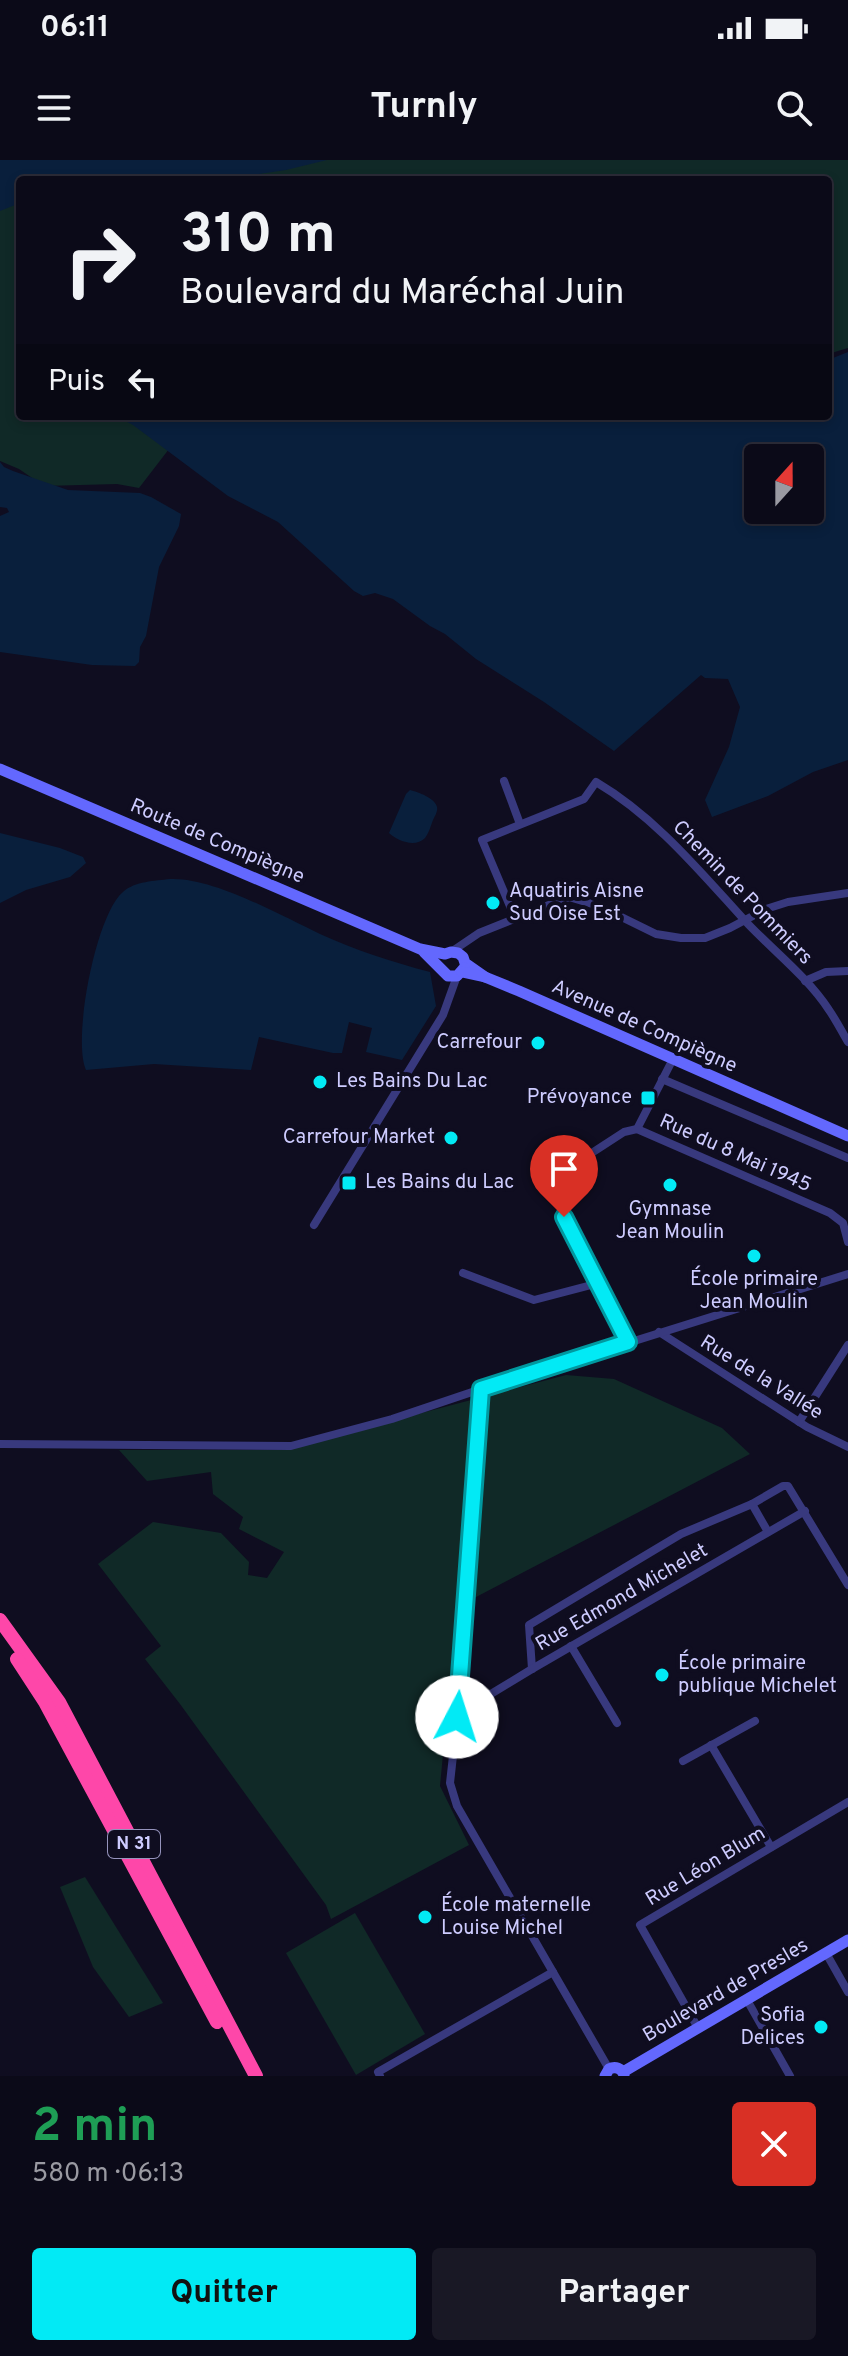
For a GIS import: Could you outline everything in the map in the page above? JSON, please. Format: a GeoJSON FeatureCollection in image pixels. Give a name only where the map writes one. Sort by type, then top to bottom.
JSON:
{"type":"FeatureCollection","features":[{"type":"Feature","properties":{"kind":"highway","name":"N 31"},"geometry":{"type":"LineString","coordinates":[[0,1620],[59,1702],[256,2076]]}},
{"type":"Feature","properties":{"kind":"highway","name":"N 31"},"geometry":{"type":"LineString","coordinates":[[0,1636],[45,1702],[246,2076]]}},
{"type":"Feature","properties":{"kind":"main road","name":"Route de Compiègne"},"geometry":{"type":"LineString","coordinates":[[0,769],[420,949]]}},
{"type":"Feature","properties":{"kind":"main road","name":"Avenue de Compiègne"},"geometry":{"type":"LineString","coordinates":[[420,949],[848,1133]]}},
{"type":"Feature","properties":{"kind":"main road","name":"Boulevard de Presles"},"geometry":{"type":"LineString","coordinates":[[623,2074],[848,1940]]}},
{"type":"Feature","properties":{"kind":"main road"},"geometry":{"type":"LineString","coordinates":[[607,2073],[618,2068],[623,2074]]}},
{"type":"Feature","properties":{"kind":"street"},"geometry":{"type":"LineString","coordinates":[[504,781],[520,824],[482,840],[515,918]]}},
{"type":"Feature","properties":{"kind":"street","name":"Chemin de Pommiers"},"geometry":{"type":"LineString","coordinates":[[520,824],[584,799],[596,782],[634,808],[694,863],[805,981],[829,1009],[848,1042]]}},
{"type":"Feature","properties":{"kind":"street"},"geometry":{"type":"LineString","coordinates":[[314,1225],[443,1015],[449,996],[445,985],[454,964],[479,933],[569,897],[599,906],[656,934],[705,938],[788,902],[848,893]]}},
{"type":"Feature","properties":{"kind":"street"},"geometry":{"type":"LineString","coordinates":[[805,981],[826,972],[848,971]]}},
{"type":"Feature","properties":{"kind":"street"},"geometry":{"type":"LineString","coordinates":[[628,1342],[564,1217],[564,1211],[584,1158],[624,1132],[637,1129],[673,1059]]}},
{"type":"Feature","properties":{"kind":"street"},"geometry":{"type":"LineString","coordinates":[[662,1079],[848,1158]]}},
{"type":"Feature","properties":{"kind":"street","name":"Rue du 8 Mai 1945"},"geometry":{"type":"LineString","coordinates":[[637,1129],[830,1213],[843,1223],[848,1242]]}},
{"type":"Feature","properties":{"kind":"street"},"geometry":{"type":"LineString","coordinates":[[463,1273],[534,1300],[599,1283]]}},
{"type":"Feature","properties":{"kind":"street"},"geometry":{"type":"LineString","coordinates":[[0,1444],[291,1446],[392,1419],[848,1274]]}},
{"type":"Feature","properties":{"kind":"street","name":"Rue de la Vallée"},"geometry":{"type":"LineString","coordinates":[[659,1332],[799,1422],[848,1447]]}},
{"type":"Feature","properties":{"kind":"street"},"geometry":{"type":"LineString","coordinates":[[799,1422],[848,1345]]}},
{"type":"Feature","properties":{"kind":"street"},"geometry":{"type":"LineString","coordinates":[[481,1389],[450,1783],[457,1806],[607,2073]]}},
{"type":"Feature","properties":{"kind":"street"},"geometry":{"type":"LineString","coordinates":[[532,1669],[529,1625],[681,1534],[752,1504],[783,1486],[788,1486],[805,1511],[848,1585]]}},
{"type":"Feature","properties":{"kind":"street"},"geometry":{"type":"LineString","coordinates":[[752,1504],[768,1532]]}},
{"type":"Feature","properties":{"kind":"street","name":"Rue Edmond Michelet"},"geometry":{"type":"LineString","coordinates":[[457,1717],[532,1669],[805,1511]]}},
{"type":"Feature","properties":{"kind":"street"},"geometry":{"type":"LineString","coordinates":[[571,1646],[617,1723]]}},
{"type":"Feature","properties":{"kind":"street"},"geometry":{"type":"LineString","coordinates":[[683,1761],[755,1721]]}},
{"type":"Feature","properties":{"kind":"street"},"geometry":{"type":"LineString","coordinates":[[711,1745],[771,1847]]}},
{"type":"Feature","properties":{"kind":"street","name":"Rue Léon Blum"},"geometry":{"type":"LineString","coordinates":[[698,2028],[640,1925],[848,1802]]}},
{"type":"Feature","properties":{"kind":"street"},"geometry":{"type":"LineString","coordinates":[[826,1953],[848,1992]]}},
{"type":"Feature","properties":{"kind":"street"},"geometry":{"type":"LineString","coordinates":[[380,2076],[378,2072],[553,1972]]}},
{"type":"Feature","properties":{"kind":"street"},"geometry":{"type":"LineString","coordinates":[[747,2000],[790,2076]]}},
{"type":"Feature","properties":{"kind":"green space"},"geometry":{"type":"Polygon","coordinates":[[[68,160],[848,160],[848,348],[832,353],[832,176],[28,176],[68,160]]]}},
{"type":"Feature","properties":{"kind":"green space"},"geometry":{"type":"Polygon","coordinates":[[[16,181],[16,420],[135,420],[169,449],[139,488],[117,484],[44,486],[19,469],[0,461],[0,187],[16,181]]]}},
{"type":"Feature","properties":{"kind":"green space"},"geometry":{"type":"Polygon","coordinates":[[[566,1375],[614,1379],[722,1428],[750,1454],[457,1607],[440,1786],[469,1845],[331,1919],[326,1905],[145,1659],[161,1646],[98,1564],[153,1522],[221,1533],[249,1562],[248,1575],[267,1578],[284,1552],[239,1529],[243,1517],[213,1494],[211,1472],[147,1481],[119,1450],[281,1450],[566,1375]]]}},
{"type":"Feature","properties":{"kind":"green space"},"geometry":{"type":"Polygon","coordinates":[[[85,1877],[163,2003],[129,2017],[93,1967],[60,1887],[85,1877]]]}},
{"type":"Feature","properties":{"kind":"green space"},"geometry":{"type":"Polygon","coordinates":[[[355,1913],[425,2034],[356,2075],[286,1953],[355,1913]]]}},
{"type":"Feature","properties":{"kind":"water"},"geometry":{"type":"Polygon","coordinates":[[[0,160],[327,160],[245,176],[16,176],[16,205],[0,211],[0,160]]]}},
{"type":"Feature","properties":{"kind":"water"},"geometry":{"type":"Polygon","coordinates":[[[848,352],[848,760],[813,772],[768,796],[712,817],[705,800],[729,747],[740,707],[728,679],[701,675],[614,751],[476,659],[393,599],[375,593],[363,596],[354,591],[278,522],[228,496],[124,420],[832,420],[832,358],[848,352]]]}},
{"type":"Feature","properties":{"kind":"water"},"geometry":{"type":"Polygon","coordinates":[[[0,462],[13,471],[68,490],[140,493],[181,514],[179,526],[159,567],[146,636],[135,666],[92,665],[0,652],[0,516],[9,512],[7,508],[0,507],[0,462]]]}},
{"type":"Feature","properties":{"kind":"water"},"geometry":{"type":"Polygon","coordinates":[[[410,790],[430,798],[437,809],[426,836],[416,843],[402,841],[389,833],[410,790]]]}},
{"type":"Feature","properties":{"kind":"water"},"geometry":{"type":"Polygon","coordinates":[[[0,833],[60,848],[83,857],[86,863],[70,877],[26,890],[0,903],[0,833]]]}},
{"type":"Feature","properties":{"kind":"water"},"geometry":{"type":"Polygon","coordinates":[[[170,879],[206,884],[226,891],[347,945],[430,972],[436,1006],[402,1060],[366,1052],[372,1028],[349,1022],[342,1053],[259,1037],[251,1070],[154,1064],[86,1070],[82,1054],[84,1006],[104,925],[113,905],[128,888],[170,879]]]}},
{"type":"Feature","properties":{"kind":"place","name":"Aquatiris Aisne Sud Oise Est"},"geometry":{"type":"Point","coordinates":[493,903]}},
{"type":"Feature","properties":{"kind":"place","name":"Carrefour"},"geometry":{"type":"Point","coordinates":[538,1043]}},
{"type":"Feature","properties":{"kind":"place","name":"Les Bains Du Lac"},"geometry":{"type":"Point","coordinates":[320,1082]}},
{"type":"Feature","properties":{"kind":"place","name":"Prévoyance"},"geometry":{"type":"Point","coordinates":[648,1098]}},
{"type":"Feature","properties":{"kind":"place","name":"Carrefour Market"},"geometry":{"type":"Point","coordinates":[451,1138]}},
{"type":"Feature","properties":{"kind":"place","name":"Les Bains du Lac"},"geometry":{"type":"Point","coordinates":[349,1183]}},
{"type":"Feature","properties":{"kind":"place","name":"Gymnase Jean Moulin"},"geometry":{"type":"Point","coordinates":[670,1185]}},
{"type":"Feature","properties":{"kind":"place","name":"École primaire Jean Moulin"},"geometry":{"type":"Point","coordinates":[754,1256]}},
{"type":"Feature","properties":{"kind":"place","name":"École primaire publique Michelet"},"geometry":{"type":"Point","coordinates":[662,1675]}},
{"type":"Feature","properties":{"kind":"place","name":"École maternelle Louise Michel"},"geometry":{"type":"Point","coordinates":[425,1917]}},
{"type":"Feature","properties":{"kind":"place","name":"Sofia Delices"},"geometry":{"type":"Point","coordinates":[821,2027]}},
{"type":"Feature","properties":{"kind":"route"},"geometry":{"type":"LineString","coordinates":[[457,1717],[481,1389],[628,1342],[564,1217]]}}]}
